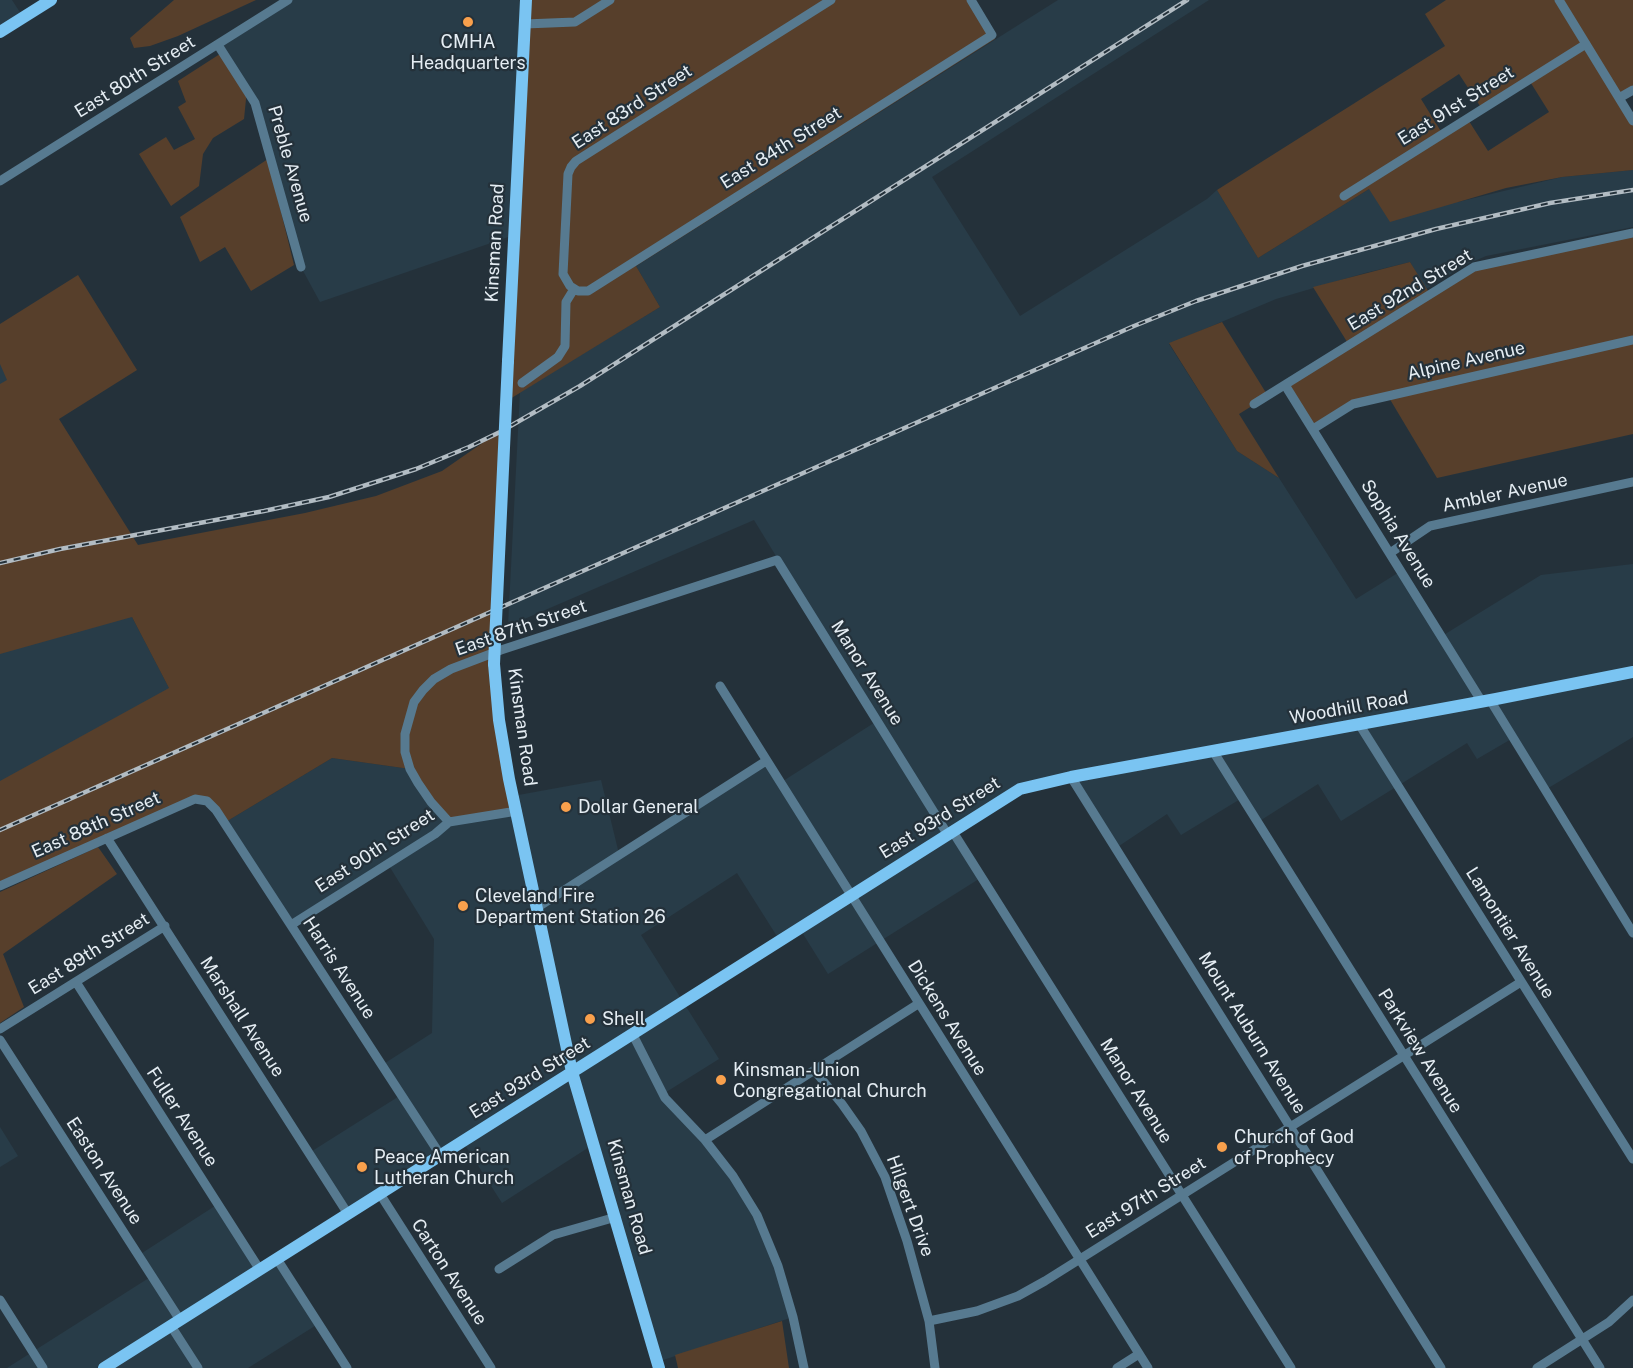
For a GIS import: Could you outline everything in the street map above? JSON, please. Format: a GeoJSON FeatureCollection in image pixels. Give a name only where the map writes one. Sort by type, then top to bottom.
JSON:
{"type":"FeatureCollection","features":[{"type":"Feature","properties":{"kind":"main road"},"geometry":{"type":"LineString","coordinates":[[0,32],[51,0]]}},
{"type":"Feature","properties":{"kind":"main road","name":"Kinsman Road"},"geometry":{"type":"LineString","coordinates":[[526,0],[494,664],[499,720],[508,779],[538,907],[572,1072],[659,1368]]}},
{"type":"Feature","properties":{"kind":"main road","name":"Woodhill Road"},"geometry":{"type":"LineString","coordinates":[[1071,777],[1633,672]]}},
{"type":"Feature","properties":{"kind":"main road","name":"East 93rd Street"},"geometry":{"type":"LineString","coordinates":[[104,1368],[1020,789],[1071,777]]}},
{"type":"Feature","properties":{"kind":"street","name":"East 80th Street"},"geometry":{"type":"LineString","coordinates":[[0,181],[288,0]]}},
{"type":"Feature","properties":{"kind":"street"},"geometry":{"type":"LineString","coordinates":[[525,24],[575,22],[610,0]]}},
{"type":"Feature","properties":{"kind":"street","name":"East 83rd Street"},"geometry":{"type":"LineString","coordinates":[[574,289],[563,274],[568,174],[571,167],[594,150],[831,0]]}},
{"type":"Feature","properties":{"kind":"street","name":"East 84th Street"},"geometry":{"type":"LineString","coordinates":[[574,289],[588,291],[992,35],[971,0]]}},
{"type":"Feature","properties":{"kind":"street"},"geometry":{"type":"LineString","coordinates":[[1559,0],[1633,121]]}},
{"type":"Feature","properties":{"kind":"street","name":"East 91st Street"},"geometry":{"type":"LineString","coordinates":[[1344,196],[1586,44]]}},
{"type":"Feature","properties":{"kind":"street","name":"Preble Avenue"},"geometry":{"type":"LineString","coordinates":[[218,45],[255,103],[301,267]]}},
{"type":"Feature","properties":{"kind":"street"},"geometry":{"type":"LineString","coordinates":[[1619,98],[1633,90]]}},
{"type":"Feature","properties":{"kind":"street","name":"East 92nd Street"},"geometry":{"type":"LineString","coordinates":[[1254,404],[1474,267],[1633,233]]}},
{"type":"Feature","properties":{"kind":"street"},"geometry":{"type":"LineString","coordinates":[[522,383],[558,357],[565,346],[566,302],[574,289]]}},
{"type":"Feature","properties":{"kind":"street","name":"Alpine Avenue"},"geometry":{"type":"LineString","coordinates":[[1313,429],[1353,404],[1633,340]]}},
{"type":"Feature","properties":{"kind":"street","name":"Sophia Avenue"},"geometry":{"type":"LineString","coordinates":[[1285,385],[1633,933]]}},
{"type":"Feature","properties":{"kind":"street","name":"Ambler Avenue"},"geometry":{"type":"LineString","coordinates":[[1390,553],[1430,526],[1633,482]]}},
{"type":"Feature","properties":{"kind":"street","name":"East 87th Street"},"geometry":{"type":"LineString","coordinates":[[449,822],[430,802],[418,783],[410,769],[405,752],[405,734],[414,702],[434,679],[451,669],[501,650],[777,560]]}},
{"type":"Feature","properties":{"kind":"street","name":"Manor Avenue"},"geometry":{"type":"LineString","coordinates":[[777,560],[1290,1368]]}},
{"type":"Feature","properties":{"kind":"street","name":"Dickens Avenue"},"geometry":{"type":"LineString","coordinates":[[720,686],[1148,1368]]}},
{"type":"Feature","properties":{"kind":"street","name":"Lamontier Avenue"},"geometry":{"type":"LineString","coordinates":[[1359,724],[1633,1159]]}},
{"type":"Feature","properties":{"kind":"street","name":"Parkview Avenue"},"geometry":{"type":"LineString","coordinates":[[1213,751],[1600,1368]]}},
{"type":"Feature","properties":{"kind":"street"},"geometry":{"type":"LineString","coordinates":[[538,907],[765,761]]}},
{"type":"Feature","properties":{"kind":"street","name":"Mount Auburn Avenue"},"geometry":{"type":"LineString","coordinates":[[1071,777],[1441,1368]]}},
{"type":"Feature","properties":{"kind":"street","name":"East 88th Street"},"geometry":{"type":"LineString","coordinates":[[0,886],[195,799],[207,801]]}},
{"type":"Feature","properties":{"kind":"street","name":"Harris Avenue"},"geometry":{"type":"LineString","coordinates":[[207,801],[216,810],[441,1156]]}},
{"type":"Feature","properties":{"kind":"street","name":"East 90th Street"},"geometry":{"type":"LineString","coordinates":[[291,925],[435,834],[449,822],[517,812]]}},
{"type":"Feature","properties":{"kind":"street","name":"Marshall Avenue"},"geometry":{"type":"LineString","coordinates":[[107,838],[348,1214]]}},
{"type":"Feature","properties":{"kind":"street","name":"East 89th Street"},"geometry":{"type":"LineString","coordinates":[[0,1029],[165,926]]}},
{"type":"Feature","properties":{"kind":"street","name":"Fuller Avenue"},"geometry":{"type":"LineString","coordinates":[[76,982],[260,1270]]}},
{"type":"Feature","properties":{"kind":"street","name":"East 97th Street"},"geometry":{"type":"LineString","coordinates":[[929,1321],[977,1311],[1018,1296],[1045,1281],[1521,982]]}},
{"type":"Feature","properties":{"kind":"street"},"geometry":{"type":"LineString","coordinates":[[705,1140],[918,1004]]}},
{"type":"Feature","properties":{"kind":"street"},"geometry":{"type":"LineString","coordinates":[[633,1035],[665,1098],[705,1140],[733,1176],[758,1215],[778,1266],[793,1317],[804,1368]]}},
{"type":"Feature","properties":{"kind":"street","name":"Easton Avenue"},"geometry":{"type":"LineString","coordinates":[[0,1040],[176,1323],[198,1368]]}},
{"type":"Feature","properties":{"kind":"street","name":"Hilgert Drive"},"geometry":{"type":"LineString","coordinates":[[815,1071],[861,1131],[881,1170],[907,1241],[929,1321],[935,1368]]}},
{"type":"Feature","properties":{"kind":"street","name":"Carton Avenue"},"geometry":{"type":"LineString","coordinates":[[380,1194],[491,1368]]}},
{"type":"Feature","properties":{"kind":"street"},"geometry":{"type":"LineString","coordinates":[[498,1269],[552,1235],[616,1217]]}},
{"type":"Feature","properties":{"kind":"street"},"geometry":{"type":"LineString","coordinates":[[277,1259],[347,1368]]}},
{"type":"Feature","properties":{"kind":"street"},"geometry":{"type":"LineString","coordinates":[[0,1300],[44,1368]]}},
{"type":"Feature","properties":{"kind":"street"},"geometry":{"type":"LineString","coordinates":[[1537,1368],[1609,1322],[1633,1300]]}},
{"type":"Feature","properties":{"kind":"street"},"geometry":{"type":"LineString","coordinates":[[1117,1368],[1139,1354]]}},
{"type":"Feature","properties":{"kind":"shaded area"},"geometry":{"type":"Polygon","coordinates":[[[0,0],[12,0],[23,17],[0,32],[0,0]]]}},
{"type":"Feature","properties":{"kind":"shaded area"},"geometry":{"type":"Polygon","coordinates":[[[174,0],[256,0],[178,36],[150,46],[134,48],[130,38],[174,0]]]}},
{"type":"Feature","properties":{"kind":"shaded area"},"geometry":{"type":"Polygon","coordinates":[[[288,0],[526,0],[514,235],[320,302],[301,267],[255,103],[218,45],[288,0]]]}},
{"type":"Feature","properties":{"kind":"shaded area"},"geometry":{"type":"Polygon","coordinates":[[[526,0],[971,0],[995,39],[636,266],[660,307],[505,402],[526,0]]]}},
{"type":"Feature","properties":{"kind":"shaded area"},"geometry":{"type":"Polygon","coordinates":[[[1058,0],[1209,0],[932,177],[1020,316],[1207,199],[1217,190],[1258,258],[1369,189],[1458,202],[1562,177],[1633,170],[1633,227],[1486,256],[1465,265],[1426,289],[1410,262],[1365,273],[1276,299],[1169,344],[1237,451],[1279,478],[1356,599],[1401,571],[1442,636],[1541,575],[1633,564],[1633,737],[1545,790],[1513,738],[1477,759],[1467,743],[1341,821],[1318,784],[1258,822],[1242,798],[1181,835],[1167,814],[1116,848],[1071,777],[1020,789],[953,831],[982,877],[828,974],[800,929],[780,941],[737,873],[641,935],[719,1059],[663,1094],[705,1140],[757,1215],[793,1317],[657,1362],[594,1144],[502,1203],[463,1142],[348,1214],[309,1153],[401,1095],[382,1065],[432,1033],[434,939],[388,864],[291,925],[224,823],[332,758],[410,769],[513,796],[601,780],[619,854],[766,761],[780,783],[877,721],[754,520],[508,626],[520,392],[660,307],[636,266],[1058,0]]]}},
{"type":"Feature","properties":{"kind":"shaded area"},"geometry":{"type":"Polygon","coordinates":[[[1446,0],[1633,0],[1633,90],[1619,98],[1633,121],[1633,170],[1562,177],[1506,188],[1390,222],[1369,189],[1258,258],[1217,190],[1445,46],[1425,14],[1446,0]],[[1459,74],[1421,99],[1442,133],[1467,118],[1488,151],[1549,112],[1529,80],[1482,109],[1459,74]]]}},
{"type":"Feature","properties":{"kind":"shaded area"},"geometry":{"type":"Polygon","coordinates":[[[223,52],[247,89],[244,119],[213,138],[203,154],[199,186],[171,206],[139,154],[166,137],[174,150],[195,139],[178,107],[186,102],[178,81],[223,52]]]}},
{"type":"Feature","properties":{"kind":"shaded area"},"geometry":{"type":"Polygon","coordinates":[[[268,159],[294,265],[251,291],[225,247],[200,262],[180,217],[268,159]]]}},
{"type":"Feature","properties":{"kind":"shaded area"},"geometry":{"type":"Polygon","coordinates":[[[1633,233],[1633,434],[1437,478],[1388,396],[1353,404],[1313,429],[1285,385],[1349,345],[1313,287],[1410,262],[1430,294],[1475,267],[1633,233]]]}},
{"type":"Feature","properties":{"kind":"shaded area"},"geometry":{"type":"Polygon","coordinates":[[[78,275],[137,370],[59,419],[138,545],[305,513],[376,496],[442,471],[504,428],[494,664],[517,811],[449,822],[410,769],[332,758],[224,823],[216,810],[195,799],[0,886],[0,781],[169,688],[132,617],[0,654],[0,384],[7,380],[0,364],[0,324],[78,275]]]}},
{"type":"Feature","properties":{"kind":"shaded area"},"geometry":{"type":"Polygon","coordinates":[[[1222,322],[1268,396],[1239,414],[1279,478],[1237,451],[1169,343],[1222,322]]]}},
{"type":"Feature","properties":{"kind":"shaded area"},"geometry":{"type":"Polygon","coordinates":[[[0,361],[179,707],[0,799],[0,361]]]}},
{"type":"Feature","properties":{"kind":"shaded area"},"geometry":{"type":"Polygon","coordinates":[[[98,847],[117,874],[3,954],[24,1007],[0,1023],[0,892],[98,847]]]}},
{"type":"Feature","properties":{"kind":"shaded area"},"geometry":{"type":"Polygon","coordinates":[[[0,1127],[18,1156],[0,1167],[0,1127]]]}},
{"type":"Feature","properties":{"kind":"shaded area"},"geometry":{"type":"Polygon","coordinates":[[[218,1204],[260,1269],[277,1259],[318,1324],[248,1368],[7,1368],[152,1276],[139,1255],[218,1204]]]}},
{"type":"Feature","properties":{"kind":"shaded area"},"geometry":{"type":"Polygon","coordinates":[[[782,1321],[789,1368],[678,1368],[675,1355],[782,1321]]]}},
{"type":"Feature","properties":{"kind":"railway"},"geometry":{"type":"LineString","coordinates":[[0,563],[60,549],[329,497],[416,469],[469,447],[580,386],[1187,0]]}},
{"type":"Feature","properties":{"kind":"railway"},"geometry":{"type":"LineString","coordinates":[[0,830],[1134,326],[1196,301],[1302,266],[1436,229],[1550,203],[1633,190]]}},
{"type":"Feature","properties":{"kind":"place","name":"CMHA Headquarters"},"geometry":{"type":"Point","coordinates":[468,22]}},
{"type":"Feature","properties":{"kind":"place","name":"Dollar General"},"geometry":{"type":"Point","coordinates":[566,807]}},
{"type":"Feature","properties":{"kind":"place","name":"Cleveland Fire Department Station 26"},"geometry":{"type":"Point","coordinates":[463,906]}},
{"type":"Feature","properties":{"kind":"place","name":"Shell"},"geometry":{"type":"Point","coordinates":[590,1019]}},
{"type":"Feature","properties":{"kind":"place","name":"Kinsman-Union Congregational Church"},"geometry":{"type":"Point","coordinates":[721,1080]}},
{"type":"Feature","properties":{"kind":"place","name":"Church of God of Prophecy"},"geometry":{"type":"Point","coordinates":[1222,1147]}},
{"type":"Feature","properties":{"kind":"place","name":"Peace American Lutheran Church"},"geometry":{"type":"Point","coordinates":[362,1167]}}]}
